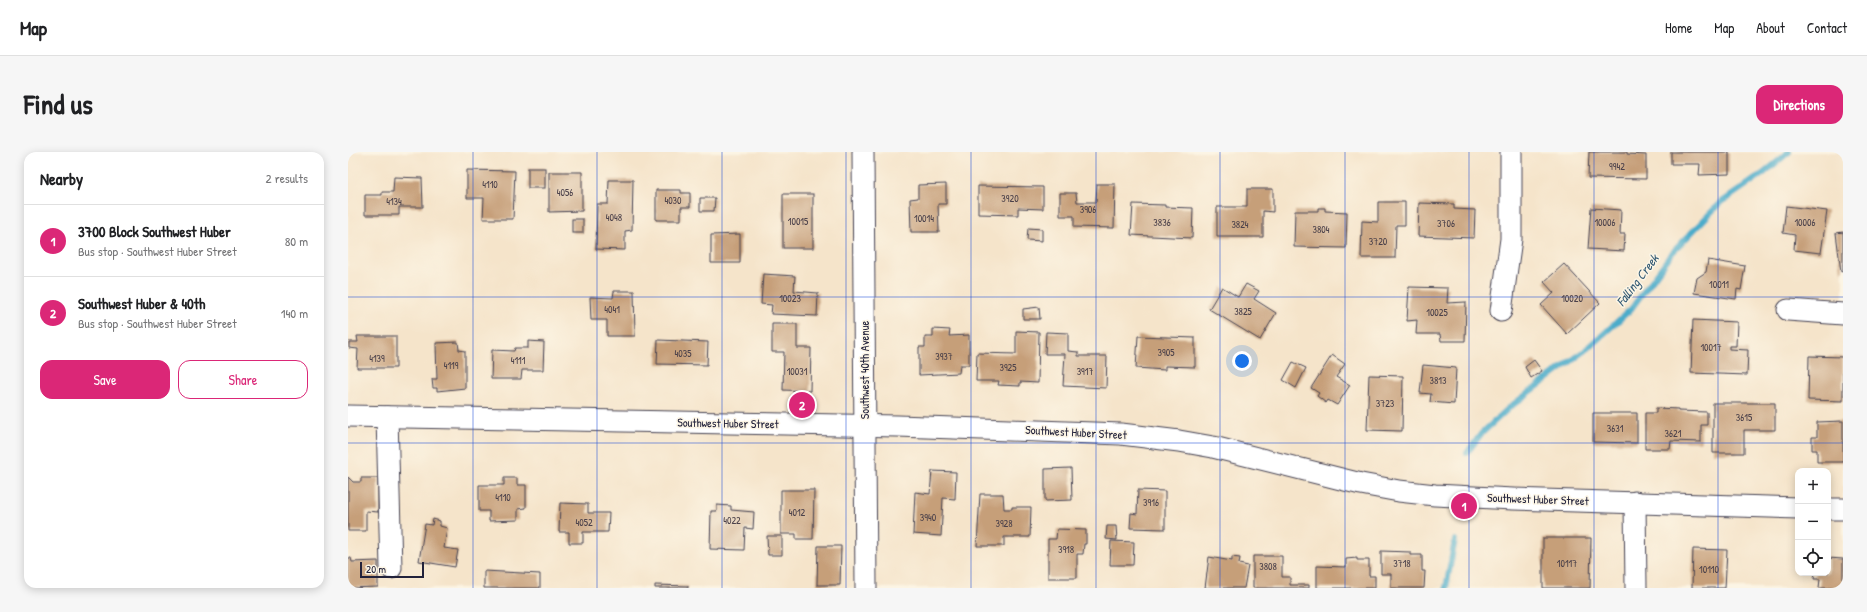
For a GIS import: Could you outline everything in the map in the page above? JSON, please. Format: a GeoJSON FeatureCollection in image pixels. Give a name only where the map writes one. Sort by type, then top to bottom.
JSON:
{"type":"FeatureCollection","features":[{"type":"Feature","properties":{"kind":"street","name":"Southwest 40th Avenue"},"geometry":{"type":"LineString","coordinates":[[863,152],[866,588]]}},
{"type":"Feature","properties":{"kind":"street"},"geometry":{"type":"LineString","coordinates":[[1501,311],[1511,239],[1511,152]]}},
{"type":"Feature","properties":{"kind":"street"},"geometry":{"type":"LineString","coordinates":[[1788,310],[1843,314]]}},
{"type":"Feature","properties":{"kind":"street","name":"Southwest Huber Street"},"geometry":{"type":"LineString","coordinates":[[348,416],[865,426],[1036,430],[1121,434],[1179,440],[1213,447],[1360,484],[1399,491],[1435,495],[1513,499],[1795,508]]}},
{"type":"Feature","properties":{"kind":"street"},"geometry":{"type":"LineString","coordinates":[[387,417],[391,568]]}},
{"type":"Feature","properties":{"kind":"street"},"geometry":{"type":"LineString","coordinates":[[1635,502],[1636,588]]}},
{"type":"Feature","properties":{"kind":"street"},"geometry":{"type":"LineString","coordinates":[[1831,509],[1843,509]]}},
{"type":"Feature","properties":{"kind":"building"},"geometry":{"type":"Polygon","coordinates":[[[1589,152],[1627,152],[1627,154],[1646,155],[1646,179],[1588,178],[1589,152]]]}},
{"type":"Feature","properties":{"kind":"building"},"geometry":{"type":"Polygon","coordinates":[[[1671,152],[1729,152],[1729,174],[1699,175],[1700,164],[1671,164],[1671,152]]]}},
{"type":"Feature","properties":{"kind":"building"},"geometry":{"type":"Polygon","coordinates":[[[528,168],[545,168],[545,188],[528,188],[528,168]]]}},
{"type":"Feature","properties":{"kind":"building"},"geometry":{"type":"Polygon","coordinates":[[[467,170],[515,171],[513,219],[483,219],[484,198],[467,198],[467,170]]]}},
{"type":"Feature","properties":{"kind":"building"},"geometry":{"type":"Polygon","coordinates":[[[549,172],[582,172],[582,211],[549,212],[549,172]]]}},
{"type":"Feature","properties":{"kind":"building"},"geometry":{"type":"Polygon","coordinates":[[[394,177],[422,178],[423,207],[399,207],[399,215],[365,215],[365,195],[382,195],[382,192],[393,192],[394,177]]]}},
{"type":"Feature","properties":{"kind":"building"},"geometry":{"type":"Polygon","coordinates":[[[609,180],[633,180],[632,230],[625,231],[625,250],[596,249],[597,204],[608,204],[609,180]]]}},
{"type":"Feature","properties":{"kind":"building"},"geometry":{"type":"Polygon","coordinates":[[[946,184],[946,204],[938,204],[939,232],[911,232],[910,199],[918,198],[918,185],[946,184]]]}},
{"type":"Feature","properties":{"kind":"building"},"geometry":{"type":"Polygon","coordinates":[[[1097,184],[1115,184],[1114,228],[1074,227],[1074,216],[1060,216],[1060,193],[1076,193],[1077,202],[1096,202],[1097,184]]]}},
{"type":"Feature","properties":{"kind":"building"},"geometry":{"type":"Polygon","coordinates":[[[978,186],[1043,187],[1043,209],[1018,208],[1018,215],[978,214],[978,186]]]}},
{"type":"Feature","properties":{"kind":"building"},"geometry":{"type":"Polygon","coordinates":[[[1247,189],[1273,189],[1273,212],[1263,211],[1263,237],[1217,237],[1217,207],[1247,207],[1247,189]]]}},
{"type":"Feature","properties":{"kind":"building"},"geometry":{"type":"Polygon","coordinates":[[[656,190],[681,190],[681,193],[690,193],[690,207],[681,207],[681,220],[656,220],[656,190]]]}},
{"type":"Feature","properties":{"kind":"building"},"geometry":{"type":"Polygon","coordinates":[[[783,194],[813,194],[813,248],[783,248],[783,194]]]}},
{"type":"Feature","properties":{"kind":"building"},"geometry":{"type":"Polygon","coordinates":[[[700,198],[715,198],[714,211],[700,211],[700,198]]]}},
{"type":"Feature","properties":{"kind":"building"},"geometry":{"type":"Polygon","coordinates":[[[1378,202],[1405,202],[1405,225],[1396,225],[1395,258],[1361,258],[1362,221],[1378,222],[1378,202]]]}},
{"type":"Feature","properties":{"kind":"building"},"geometry":{"type":"Polygon","coordinates":[[[1419,203],[1454,204],[1454,209],[1475,210],[1474,238],[1418,236],[1419,203]]]}},
{"type":"Feature","properties":{"kind":"building"},"geometry":{"type":"Polygon","coordinates":[[[1133,204],[1193,208],[1192,238],[1131,235],[1133,204]]]}},
{"type":"Feature","properties":{"kind":"building"},"geometry":{"type":"Polygon","coordinates":[[[1786,206],[1827,211],[1821,253],[1794,250],[1795,235],[1783,233],[1786,206]]]}},
{"type":"Feature","properties":{"kind":"building"},"geometry":{"type":"Polygon","coordinates":[[[1318,208],[1325,208],[1325,211],[1347,212],[1346,248],[1294,247],[1295,211],[1318,211],[1318,208]]]}},
{"type":"Feature","properties":{"kind":"building"},"geometry":{"type":"Polygon","coordinates":[[[1591,208],[1621,210],[1620,234],[1625,234],[1624,251],[1588,249],[1591,208]]]}},
{"type":"Feature","properties":{"kind":"building"},"geometry":{"type":"Polygon","coordinates":[[[572,219],[583,219],[583,233],[572,233],[572,219]]]}},
{"type":"Feature","properties":{"kind":"building"},"geometry":{"type":"Polygon","coordinates":[[[1028,228],[1042,229],[1042,241],[1027,240],[1028,228]]]}},
{"type":"Feature","properties":{"kind":"building"},"geometry":{"type":"Polygon","coordinates":[[[1843,232],[1843,271],[1841,272],[1836,233],[1843,232]]]}},
{"type":"Feature","properties":{"kind":"building"},"geometry":{"type":"Polygon","coordinates":[[[740,234],[740,263],[711,263],[711,235],[740,234]]]}},
{"type":"Feature","properties":{"kind":"building"},"geometry":{"type":"Polygon","coordinates":[[[1708,260],[1745,266],[1741,290],[1737,289],[1736,299],[1694,293],[1697,278],[1706,272],[1708,260]]]}},
{"type":"Feature","properties":{"kind":"building"},"geometry":{"type":"Polygon","coordinates":[[[1564,264],[1600,303],[1567,334],[1541,305],[1554,293],[1544,282],[1564,264]]]}},
{"type":"Feature","properties":{"kind":"building"},"geometry":{"type":"Polygon","coordinates":[[[763,274],[795,276],[794,291],[818,293],[817,316],[771,314],[772,305],[761,304],[763,274]]]}},
{"type":"Feature","properties":{"kind":"building"},"geometry":{"type":"Polygon","coordinates":[[[1246,284],[1259,291],[1254,299],[1276,313],[1260,340],[1209,309],[1222,287],[1238,297],[1246,284]]]}},
{"type":"Feature","properties":{"kind":"building"},"geometry":{"type":"Polygon","coordinates":[[[1409,287],[1448,288],[1447,303],[1466,302],[1465,341],[1441,341],[1440,334],[1416,334],[1417,320],[1407,321],[1409,287]]]}},
{"type":"Feature","properties":{"kind":"building"},"geometry":{"type":"Polygon","coordinates":[[[614,291],[634,291],[635,336],[607,336],[607,320],[591,320],[590,297],[613,298],[614,291]]]}},
{"type":"Feature","properties":{"kind":"building"},"geometry":{"type":"Polygon","coordinates":[[[1039,307],[1040,319],[1023,319],[1023,309],[1039,307]]]}},
{"type":"Feature","properties":{"kind":"building"},"geometry":{"type":"Polygon","coordinates":[[[1693,320],[1737,322],[1736,346],[1729,346],[1729,349],[1748,350],[1747,375],[1691,373],[1693,320]]]}},
{"type":"Feature","properties":{"kind":"building"},"geometry":{"type":"Polygon","coordinates":[[[772,324],[797,324],[797,348],[811,348],[810,391],[783,390],[784,352],[772,352],[772,324]]]}},
{"type":"Feature","properties":{"kind":"building"},"geometry":{"type":"Polygon","coordinates":[[[933,329],[950,330],[949,336],[969,335],[969,365],[960,365],[959,373],[919,375],[919,347],[925,347],[925,337],[933,337],[933,329]]]}},
{"type":"Feature","properties":{"kind":"building"},"geometry":{"type":"Polygon","coordinates":[[[1016,331],[1039,332],[1038,383],[1020,382],[1020,386],[998,385],[999,381],[976,381],[977,353],[1016,354],[1016,331]]]}},
{"type":"Feature","properties":{"kind":"building"},"geometry":{"type":"Polygon","coordinates":[[[1046,332],[1068,333],[1068,351],[1078,352],[1078,356],[1107,356],[1106,388],[1063,386],[1065,354],[1045,354],[1046,332]]]}},
{"type":"Feature","properties":{"kind":"building"},"geometry":{"type":"Polygon","coordinates":[[[357,336],[396,336],[396,368],[357,368],[358,349],[349,348],[349,342],[358,342],[357,336]]]}},
{"type":"Feature","properties":{"kind":"building"},"geometry":{"type":"Polygon","coordinates":[[[1138,336],[1195,338],[1195,367],[1165,366],[1165,370],[1136,368],[1138,336]]]}},
{"type":"Feature","properties":{"kind":"building"},"geometry":{"type":"Polygon","coordinates":[[[658,340],[708,342],[707,365],[657,364],[658,340]]]}},
{"type":"Feature","properties":{"kind":"building"},"geometry":{"type":"Polygon","coordinates":[[[528,341],[544,342],[543,370],[522,370],[521,379],[491,379],[492,350],[514,351],[515,348],[528,348],[528,341]]]}},
{"type":"Feature","properties":{"kind":"building"},"geometry":{"type":"Polygon","coordinates":[[[458,342],[459,350],[465,351],[465,388],[437,391],[437,388],[433,388],[432,379],[437,379],[436,343],[458,342]]]}},
{"type":"Feature","properties":{"kind":"building"},"geometry":{"type":"Polygon","coordinates":[[[1332,355],[1345,364],[1336,377],[1350,385],[1337,405],[1328,400],[1326,403],[1317,396],[1319,393],[1311,388],[1332,355]]]}},
{"type":"Feature","properties":{"kind":"building"},"geometry":{"type":"Polygon","coordinates":[[[1809,356],[1843,357],[1843,401],[1808,400],[1809,356]]]}},
{"type":"Feature","properties":{"kind":"building"},"geometry":{"type":"Polygon","coordinates":[[[1534,360],[1542,371],[1531,378],[1525,367],[1534,360]]]}},
{"type":"Feature","properties":{"kind":"building"},"geometry":{"type":"Polygon","coordinates":[[[1293,362],[1306,368],[1296,388],[1283,380],[1293,362]]]}},
{"type":"Feature","properties":{"kind":"building"},"geometry":{"type":"Polygon","coordinates":[[[1423,365],[1456,368],[1454,404],[1430,402],[1431,394],[1420,393],[1423,365]]]}},
{"type":"Feature","properties":{"kind":"building"},"geometry":{"type":"Polygon","coordinates":[[[1369,375],[1403,376],[1402,431],[1367,430],[1369,375]]]}},
{"type":"Feature","properties":{"kind":"building"},"geometry":{"type":"Polygon","coordinates":[[[1713,403],[1775,403],[1775,430],[1744,430],[1744,453],[1713,453],[1713,403]]]}},
{"type":"Feature","properties":{"kind":"building"},"geometry":{"type":"Polygon","coordinates":[[[1656,408],[1678,409],[1678,411],[1707,412],[1707,425],[1701,425],[1701,442],[1671,441],[1670,449],[1645,449],[1645,413],[1656,413],[1656,408]]]}},
{"type":"Feature","properties":{"kind":"building"},"geometry":{"type":"Polygon","coordinates":[[[1593,413],[1637,413],[1637,443],[1593,442],[1593,413]]]}},
{"type":"Feature","properties":{"kind":"building"},"geometry":{"type":"Polygon","coordinates":[[[1843,421],[1843,462],[1817,462],[1817,450],[1812,450],[1812,437],[1817,437],[1817,422],[1843,421]]]}},
{"type":"Feature","properties":{"kind":"building"},"geometry":{"type":"Polygon","coordinates":[[[1071,468],[1072,500],[1045,501],[1045,469],[1071,468]]]}},
{"type":"Feature","properties":{"kind":"building"},"geometry":{"type":"Polygon","coordinates":[[[932,471],[956,472],[955,499],[943,498],[941,536],[913,534],[915,492],[930,494],[932,471]]]}},
{"type":"Feature","properties":{"kind":"building"},"geometry":{"type":"Polygon","coordinates":[[[348,477],[353,482],[361,482],[361,478],[378,478],[378,512],[366,511],[366,531],[348,531],[348,477]]]}},
{"type":"Feature","properties":{"kind":"building"},"geometry":{"type":"Polygon","coordinates":[[[504,478],[517,478],[517,485],[526,485],[526,508],[518,509],[518,520],[489,521],[489,511],[479,511],[479,485],[504,485],[504,478]]]}},
{"type":"Feature","properties":{"kind":"building"},"geometry":{"type":"Polygon","coordinates":[[[781,490],[814,490],[813,539],[796,539],[796,534],[781,534],[781,490]]]}},
{"type":"Feature","properties":{"kind":"building"},"geometry":{"type":"Polygon","coordinates":[[[1138,490],[1165,491],[1165,529],[1130,528],[1131,513],[1137,514],[1138,490]]]}},
{"type":"Feature","properties":{"kind":"building"},"geometry":{"type":"Polygon","coordinates":[[[980,494],[1003,494],[1004,509],[1012,509],[1012,507],[1031,507],[1030,537],[1004,537],[1004,546],[977,546],[980,494]]]}},
{"type":"Feature","properties":{"kind":"building"},"geometry":{"type":"Polygon","coordinates":[[[560,503],[588,504],[588,513],[609,513],[608,532],[583,532],[583,543],[569,543],[569,532],[559,532],[560,503]]]}},
{"type":"Feature","properties":{"kind":"building"},"geometry":{"type":"Polygon","coordinates":[[[717,505],[731,506],[731,510],[754,512],[753,529],[745,528],[744,550],[710,549],[711,511],[717,511],[717,505]]]}},
{"type":"Feature","properties":{"kind":"building"},"geometry":{"type":"Polygon","coordinates":[[[433,519],[440,521],[440,526],[447,528],[444,548],[458,550],[455,567],[419,561],[425,524],[432,525],[433,519]]]}},
{"type":"Feature","properties":{"kind":"building"},"geometry":{"type":"Polygon","coordinates":[[[1107,526],[1116,526],[1117,540],[1106,539],[1107,526]]]}},
{"type":"Feature","properties":{"kind":"building"},"geometry":{"type":"Polygon","coordinates":[[[1057,529],[1086,530],[1086,544],[1084,544],[1083,554],[1077,554],[1077,578],[1048,578],[1048,539],[1056,539],[1057,529]]]}},
{"type":"Feature","properties":{"kind":"building"},"geometry":{"type":"Polygon","coordinates":[[[767,536],[782,536],[782,555],[768,555],[767,536]]]}},
{"type":"Feature","properties":{"kind":"building"},"geometry":{"type":"Polygon","coordinates":[[[1543,538],[1591,538],[1590,588],[1543,588],[1543,538]]]}},
{"type":"Feature","properties":{"kind":"building"},"geometry":{"type":"Polygon","coordinates":[[[1111,541],[1134,542],[1133,565],[1110,565],[1111,541]]]}},
{"type":"Feature","properties":{"kind":"building"},"geometry":{"type":"Polygon","coordinates":[[[818,546],[841,546],[840,585],[817,585],[818,546]]]}},
{"type":"Feature","properties":{"kind":"building"},"geometry":{"type":"Polygon","coordinates":[[[1693,549],[1727,550],[1725,588],[1692,588],[1693,549]]]}},
{"type":"Feature","properties":{"kind":"building"},"geometry":{"type":"Polygon","coordinates":[[[1381,551],[1410,552],[1410,555],[1422,555],[1422,571],[1425,571],[1424,588],[1391,588],[1391,574],[1381,574],[1381,551]]]}},
{"type":"Feature","properties":{"kind":"building"},"geometry":{"type":"Polygon","coordinates":[[[1253,556],[1282,556],[1282,577],[1290,577],[1290,585],[1309,585],[1309,588],[1253,588],[1253,556]]]}},
{"type":"Feature","properties":{"kind":"building"},"geometry":{"type":"Polygon","coordinates":[[[1209,557],[1232,561],[1232,557],[1240,558],[1239,564],[1248,566],[1244,588],[1205,588],[1209,557]]]}},
{"type":"Feature","properties":{"kind":"building"},"geometry":{"type":"Polygon","coordinates":[[[348,558],[351,558],[352,562],[378,561],[378,587],[348,588],[348,558]]]}},
{"type":"Feature","properties":{"kind":"building"},"geometry":{"type":"Polygon","coordinates":[[[1357,558],[1357,560],[1369,560],[1369,576],[1375,576],[1375,588],[1317,588],[1317,566],[1346,567],[1346,559],[1357,558]]]}},
{"type":"Feature","properties":{"kind":"building"},"geometry":{"type":"Polygon","coordinates":[[[1831,558],[1843,559],[1843,588],[1819,588],[1820,579],[1814,579],[1814,576],[1831,576],[1831,558]]]}},
{"type":"Feature","properties":{"kind":"building"},"geometry":{"type":"Polygon","coordinates":[[[484,571],[540,574],[540,588],[484,588],[484,571]]]}},
{"type":"Feature","properties":{"kind":"building"},"geometry":{"type":"Polygon","coordinates":[[[655,585],[688,586],[688,588],[655,588],[655,585]]]}},
{"type":"Feature","properties":{"kind":"waterway","name":"Falling Creek"},"geometry":{"type":"LineString","coordinates":[[1467,453],[1481,434],[1510,407],[1586,350],[1631,309],[1672,253],[1719,204],[1764,173],[1789,152]]}},
{"type":"Feature","properties":{"kind":"waterway","name":"Falling Creek"},"geometry":{"type":"LineString","coordinates":[[1446,588],[1455,540]]}},
{"type":"Feature","properties":{"kind":"place","name":"Southwest Huber & 40th"},"geometry":{"type":"Point","coordinates":[802,405]}},
{"type":"Feature","properties":{"kind":"place","name":"3700 Block Southwest Huber"},"geometry":{"type":"Point","coordinates":[1464,506]}}]}
